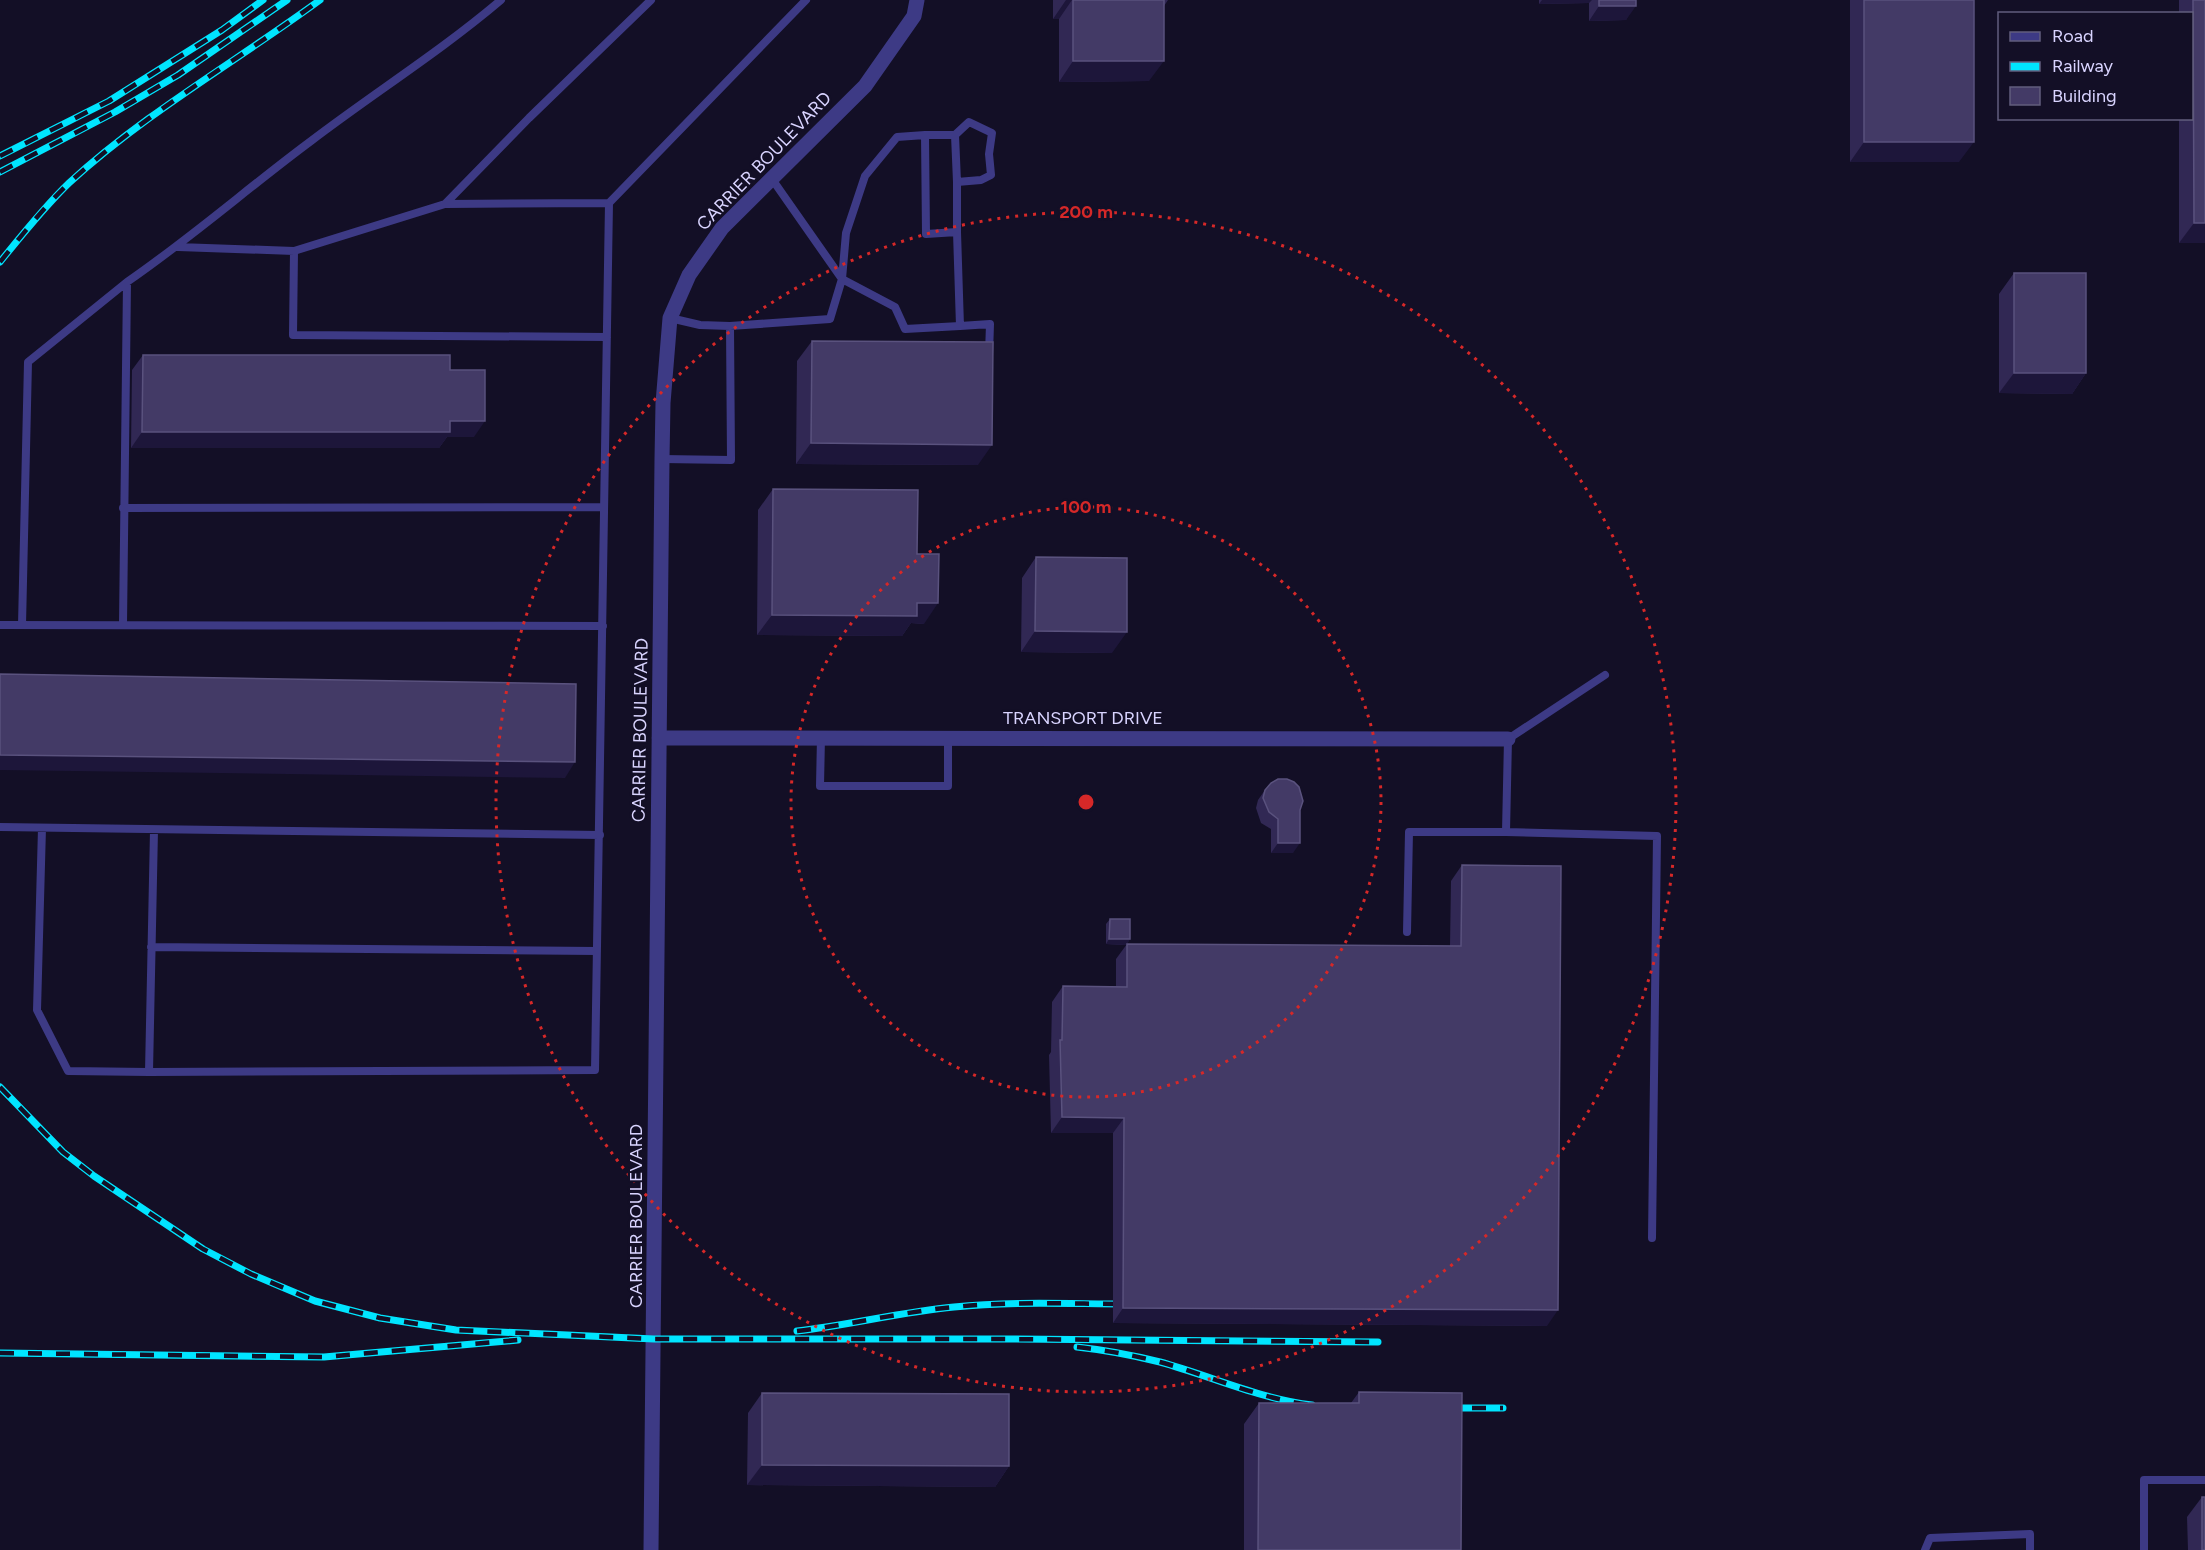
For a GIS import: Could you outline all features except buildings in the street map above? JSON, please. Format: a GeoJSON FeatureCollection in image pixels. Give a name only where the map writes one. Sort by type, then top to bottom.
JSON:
{"type":"FeatureCollection","features":[{"type":"Feature","properties":{"kind":"street","name":"CARRIER BOULEVARD"},"geometry":{"type":"LineString","coordinates":[[651,1550],[662,459],[663,403],[670,318],[689,275],[722,228],[865,86],[914,16],[917,0]]}},
{"type":"Feature","properties":{"kind":"street","name":"TRANSPORT DRIVE"},"geometry":{"type":"LineString","coordinates":[[659,738],[1508,739]]}},
{"type":"Feature","properties":{"kind":"lane"},"geometry":{"type":"LineString","coordinates":[[22,625],[28,362],[127,282],[177,247],[311,141],[468,28],[501,0]]}},
{"type":"Feature","properties":{"kind":"lane"},"geometry":{"type":"LineString","coordinates":[[444,204],[651,0]]}},
{"type":"Feature","properties":{"kind":"lane"},"geometry":{"type":"LineString","coordinates":[[42,828],[37,1010],[68,1071],[595,1071],[609,203],[806,0]]}},
{"type":"Feature","properties":{"kind":"lane"},"geometry":{"type":"LineString","coordinates":[[670,318],[700,325],[730,326],[830,319],[842,279],[846,233],[865,176],[897,136],[954,135],[969,122],[992,133],[988,154],[992,176],[981,180],[957,182]]}},
{"type":"Feature","properties":{"kind":"lane"},"geometry":{"type":"LineString","coordinates":[[925,135],[926,234],[957,232]]}},
{"type":"Feature","properties":{"kind":"lane"},"geometry":{"type":"LineString","coordinates":[[954,135],[960,326]]}},
{"type":"Feature","properties":{"kind":"lane"},"geometry":{"type":"LineString","coordinates":[[772,178],[842,279],[895,308],[905,329],[990,324],[989,369]]}},
{"type":"Feature","properties":{"kind":"lane"},"geometry":{"type":"LineString","coordinates":[[177,247],[294,251],[444,204],[609,203]]}},
{"type":"Feature","properties":{"kind":"lane"},"geometry":{"type":"LineString","coordinates":[[294,251],[293,335],[607,337]]}},
{"type":"Feature","properties":{"kind":"lane"},"geometry":{"type":"LineString","coordinates":[[123,625],[127,282]]}},
{"type":"Feature","properties":{"kind":"lane"},"geometry":{"type":"LineString","coordinates":[[662,459],[731,460],[730,326]]}},
{"type":"Feature","properties":{"kind":"lane"},"geometry":{"type":"LineString","coordinates":[[123,508],[604,507]]}},
{"type":"Feature","properties":{"kind":"lane"},"geometry":{"type":"LineString","coordinates":[[0,625],[603,626]]}},
{"type":"Feature","properties":{"kind":"lane"},"geometry":{"type":"LineString","coordinates":[[1506,832],[1508,739],[1605,675]]}},
{"type":"Feature","properties":{"kind":"lane"},"geometry":{"type":"LineString","coordinates":[[821,737],[820,786],[948,786],[948,737]]}},
{"type":"Feature","properties":{"kind":"lane"},"geometry":{"type":"LineString","coordinates":[[0,827],[600,835]]}},
{"type":"Feature","properties":{"kind":"lane"},"geometry":{"type":"LineString","coordinates":[[149,1072],[154,830]]}},
{"type":"Feature","properties":{"kind":"lane"},"geometry":{"type":"LineString","coordinates":[[1407,932],[1408,832],[1657,836],[1652,1238]]}},
{"type":"Feature","properties":{"kind":"lane"},"geometry":{"type":"LineString","coordinates":[[151,947],[597,951]]}},
{"type":"Feature","properties":{"kind":"lane"},"geometry":{"type":"LineString","coordinates":[[2144,1550],[2144,1480],[2205,1480]]}},
{"type":"Feature","properties":{"kind":"lane"},"geometry":{"type":"LineString","coordinates":[[1925,1550],[1930,1538],[2030,1534],[2030,1550]]}},
{"type":"Feature","properties":{"kind":"railway"},"geometry":{"type":"LineString","coordinates":[[0,156],[109,101],[222,30],[263,0]]}},
{"type":"Feature","properties":{"kind":"railway"},"geometry":{"type":"LineString","coordinates":[[0,172],[115,112],[178,75],[287,0]]}},
{"type":"Feature","properties":{"kind":"railway"},"geometry":{"type":"LineString","coordinates":[[0,262],[33,221],[69,183],[98,158],[160,110],[320,0]]}},
{"type":"Feature","properties":{"kind":"railway"},"geometry":{"type":"LineString","coordinates":[[0,1087],[63,1152],[94,1176],[203,1249],[251,1274],[315,1301],[380,1318],[456,1330],[654,1339],[1378,1342]]}},
{"type":"Feature","properties":{"kind":"railway"},"geometry":{"type":"LineString","coordinates":[[797,1331],[934,1309],[976,1305],[1128,1304]]}},
{"type":"Feature","properties":{"kind":"railway"},"geometry":{"type":"LineString","coordinates":[[0,1353],[324,1357],[518,1340]]}},
{"type":"Feature","properties":{"kind":"railway"},"geometry":{"type":"LineString","coordinates":[[1077,1347],[1160,1362],[1273,1398],[1312,1405]]}},
{"type":"Feature","properties":{"kind":"railway"},"geometry":{"type":"LineString","coordinates":[[1444,1408],[1503,1408]]}}]}
